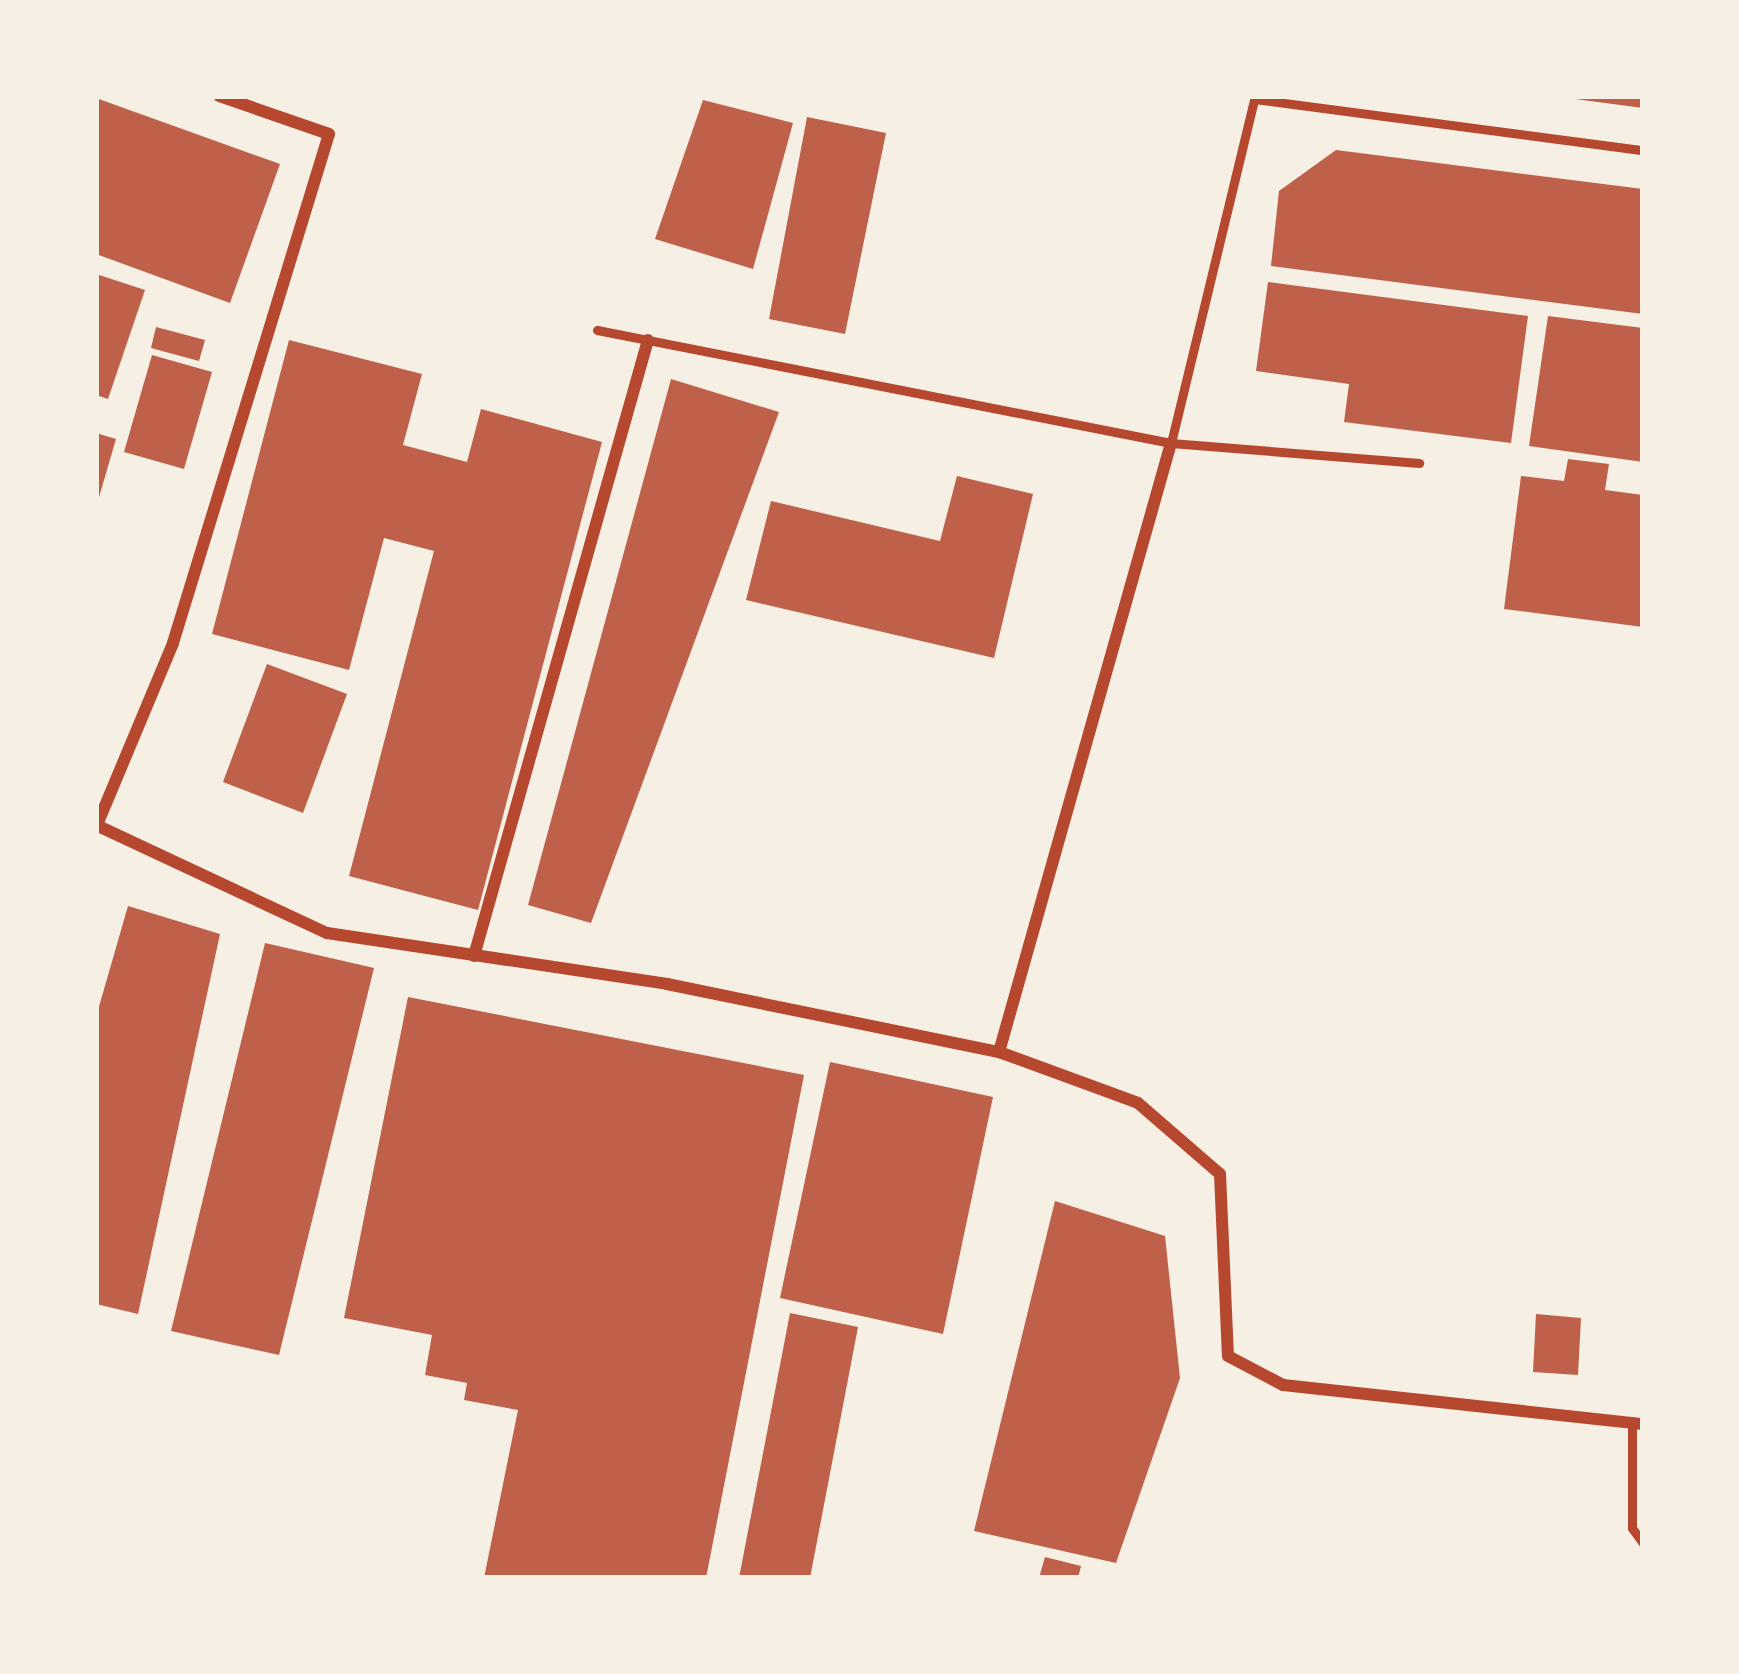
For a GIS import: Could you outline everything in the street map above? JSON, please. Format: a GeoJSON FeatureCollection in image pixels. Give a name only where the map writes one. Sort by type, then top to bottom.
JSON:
{"type":"FeatureCollection","features":[{"type":"Feature","properties":{"kind":"street"},"geometry":{"type":"LineString","coordinates":[[219,96],[329,134],[173,643],[97,825],[327,933],[668,984],[999,1052],[1138,1103],[1220,1174],[1228,1356],[1283,1385],[1638,1424]]}},
{"type":"Feature","properties":{"kind":"street"},"geometry":{"type":"LineString","coordinates":[[474,956],[648,340]]}},
{"type":"Feature","properties":{"kind":"street"},"geometry":{"type":"LineString","coordinates":[[999,1052],[1171,443]]}},
{"type":"Feature","properties":{"kind":"lane"},"geometry":{"type":"LineString","coordinates":[[1171,443],[1254,99],[1643,150]]}},
{"type":"Feature","properties":{"kind":"lane"},"geometry":{"type":"LineString","coordinates":[[597,330],[1171,443],[1419,463]]}},
{"type":"Feature","properties":{"kind":"lane"},"geometry":{"type":"LineString","coordinates":[[1638,1424],[1632,1528],[1643,1543]]}},
{"type":"Feature","properties":{"kind":"building"},"geometry":{"type":"Polygon","coordinates":[[[1576,96],[1643,96],[1643,108],[1575,99],[1576,96]]]}},
{"type":"Feature","properties":{"kind":"building"},"geometry":{"type":"Polygon","coordinates":[[[96,98],[280,164],[230,303],[96,254],[96,98]]]}},
{"type":"Feature","properties":{"kind":"building"},"geometry":{"type":"Polygon","coordinates":[[[703,100],[793,123],[753,269],[655,239],[703,100]]]}},
{"type":"Feature","properties":{"kind":"building"},"geometry":{"type":"Polygon","coordinates":[[[807,117],[886,133],[845,334],[769,319],[807,117]]]}},
{"type":"Feature","properties":{"kind":"building"},"geometry":{"type":"Polygon","coordinates":[[[1336,150],[1643,189],[1643,314],[1271,266],[1279,191],[1336,150]]]}},
{"type":"Feature","properties":{"kind":"building"},"geometry":{"type":"Polygon","coordinates":[[[96,274],[145,290],[108,399],[96,395],[96,274]]]}},
{"type":"Feature","properties":{"kind":"building"},"geometry":{"type":"Polygon","coordinates":[[[1268,282],[1528,316],[1511,443],[1344,422],[1349,384],[1256,371],[1268,282]]]}},
{"type":"Feature","properties":{"kind":"building"},"geometry":{"type":"Polygon","coordinates":[[[1548,316],[1643,328],[1643,462],[1529,446],[1548,316]]]}},
{"type":"Feature","properties":{"kind":"building"},"geometry":{"type":"Polygon","coordinates":[[[156,327],[205,340],[199,361],[151,348],[156,327]]]}},
{"type":"Feature","properties":{"kind":"building"},"geometry":{"type":"Polygon","coordinates":[[[289,340],[422,374],[403,445],[467,462],[481,409],[602,442],[478,910],[349,876],[434,551],[384,538],[349,670],[212,634],[289,340]]]}},
{"type":"Feature","properties":{"kind":"building"},"geometry":{"type":"Polygon","coordinates":[[[152,355],[212,372],[184,469],[124,452],[152,355]]]}},
{"type":"Feature","properties":{"kind":"building"},"geometry":{"type":"Polygon","coordinates":[[[671,379],[779,412],[591,923],[528,905],[671,379]]]}},
{"type":"Feature","properties":{"kind":"building"},"geometry":{"type":"Polygon","coordinates":[[[96,433],[116,439],[97,504],[96,504],[96,433]]]}},
{"type":"Feature","properties":{"kind":"building"},"geometry":{"type":"Polygon","coordinates":[[[1568,459],[1609,464],[1605,490],[1643,495],[1643,627],[1504,609],[1521,476],[1564,481],[1568,459]]]}},
{"type":"Feature","properties":{"kind":"building"},"geometry":{"type":"Polygon","coordinates":[[[957,476],[1033,494],[994,658],[746,600],[771,501],[940,541],[957,476]]]}},
{"type":"Feature","properties":{"kind":"building"},"geometry":{"type":"Polygon","coordinates":[[[267,664],[347,694],[303,813],[223,782],[267,664]]]}},
{"type":"Feature","properties":{"kind":"building"},"geometry":{"type":"Polygon","coordinates":[[[128,906],[220,934],[138,1314],[96,1304],[96,1017],[128,906]]]}},
{"type":"Feature","properties":{"kind":"building"},"geometry":{"type":"Polygon","coordinates":[[[265,943],[374,968],[279,1355],[171,1331],[265,943]]]}},
{"type":"Feature","properties":{"kind":"building"},"geometry":{"type":"Polygon","coordinates":[[[408,997],[804,1075],[706,1578],[484,1578],[518,1410],[464,1400],[467,1383],[425,1375],[432,1335],[344,1318],[408,997]]]}},
{"type":"Feature","properties":{"kind":"building"},"geometry":{"type":"Polygon","coordinates":[[[830,1062],[993,1097],[943,1334],[780,1298],[830,1062]]]}},
{"type":"Feature","properties":{"kind":"building"},"geometry":{"type":"Polygon","coordinates":[[[1055,1201],[1165,1236],[1180,1378],[1116,1563],[974,1531],[1055,1201]]]}},
{"type":"Feature","properties":{"kind":"building"},"geometry":{"type":"Polygon","coordinates":[[[790,1313],[858,1327],[810,1578],[739,1578],[790,1313]]]}},
{"type":"Feature","properties":{"kind":"building"},"geometry":{"type":"Polygon","coordinates":[[[1536,1314],[1581,1318],[1578,1375],[1533,1372],[1536,1314]]]}},
{"type":"Feature","properties":{"kind":"building"},"geometry":{"type":"Polygon","coordinates":[[[1045,1557],[1081,1566],[1078,1578],[1039,1578],[1045,1557]]]}}]}
